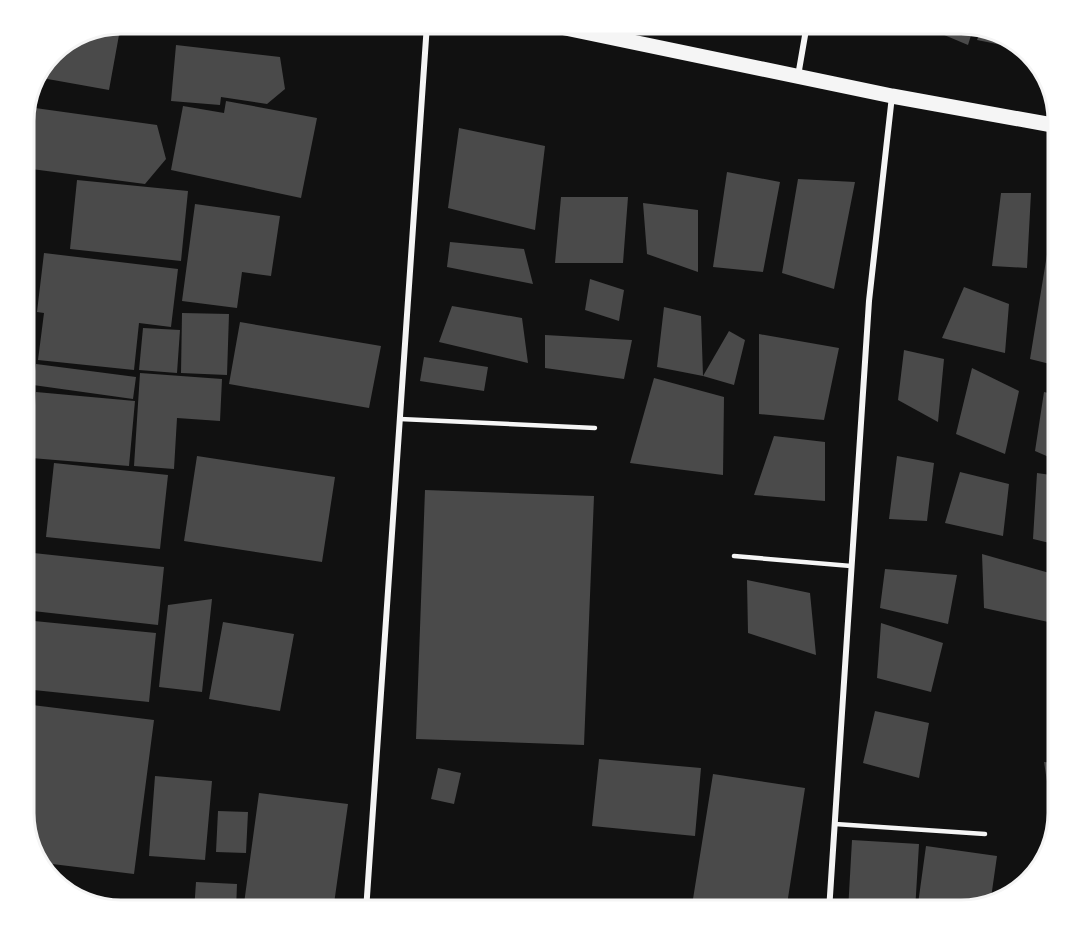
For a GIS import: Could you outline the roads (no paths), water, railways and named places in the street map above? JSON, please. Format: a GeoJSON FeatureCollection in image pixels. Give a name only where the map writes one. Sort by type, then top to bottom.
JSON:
{"type":"FeatureCollection","features":[{"type":"Feature","properties":{"kind":"main road"},"geometry":{"type":"LineString","coordinates":[[599,35],[892,96],[1048,124]]}},
{"type":"Feature","properties":{"kind":"street"},"geometry":{"type":"LineString","coordinates":[[367,900],[426,35]]}},
{"type":"Feature","properties":{"kind":"street"},"geometry":{"type":"LineString","coordinates":[[798,76],[805,35]]}},
{"type":"Feature","properties":{"kind":"street"},"geometry":{"type":"LineString","coordinates":[[830,900],[869,302],[892,96]]}},
{"type":"Feature","properties":{"kind":"lane"},"geometry":{"type":"LineString","coordinates":[[400,419],[595,428]]}},
{"type":"Feature","properties":{"kind":"lane"},"geometry":{"type":"LineString","coordinates":[[734,556],[851,566]]}},
{"type":"Feature","properties":{"kind":"lane"},"geometry":{"type":"LineString","coordinates":[[835,824],[985,834]]}}]}
